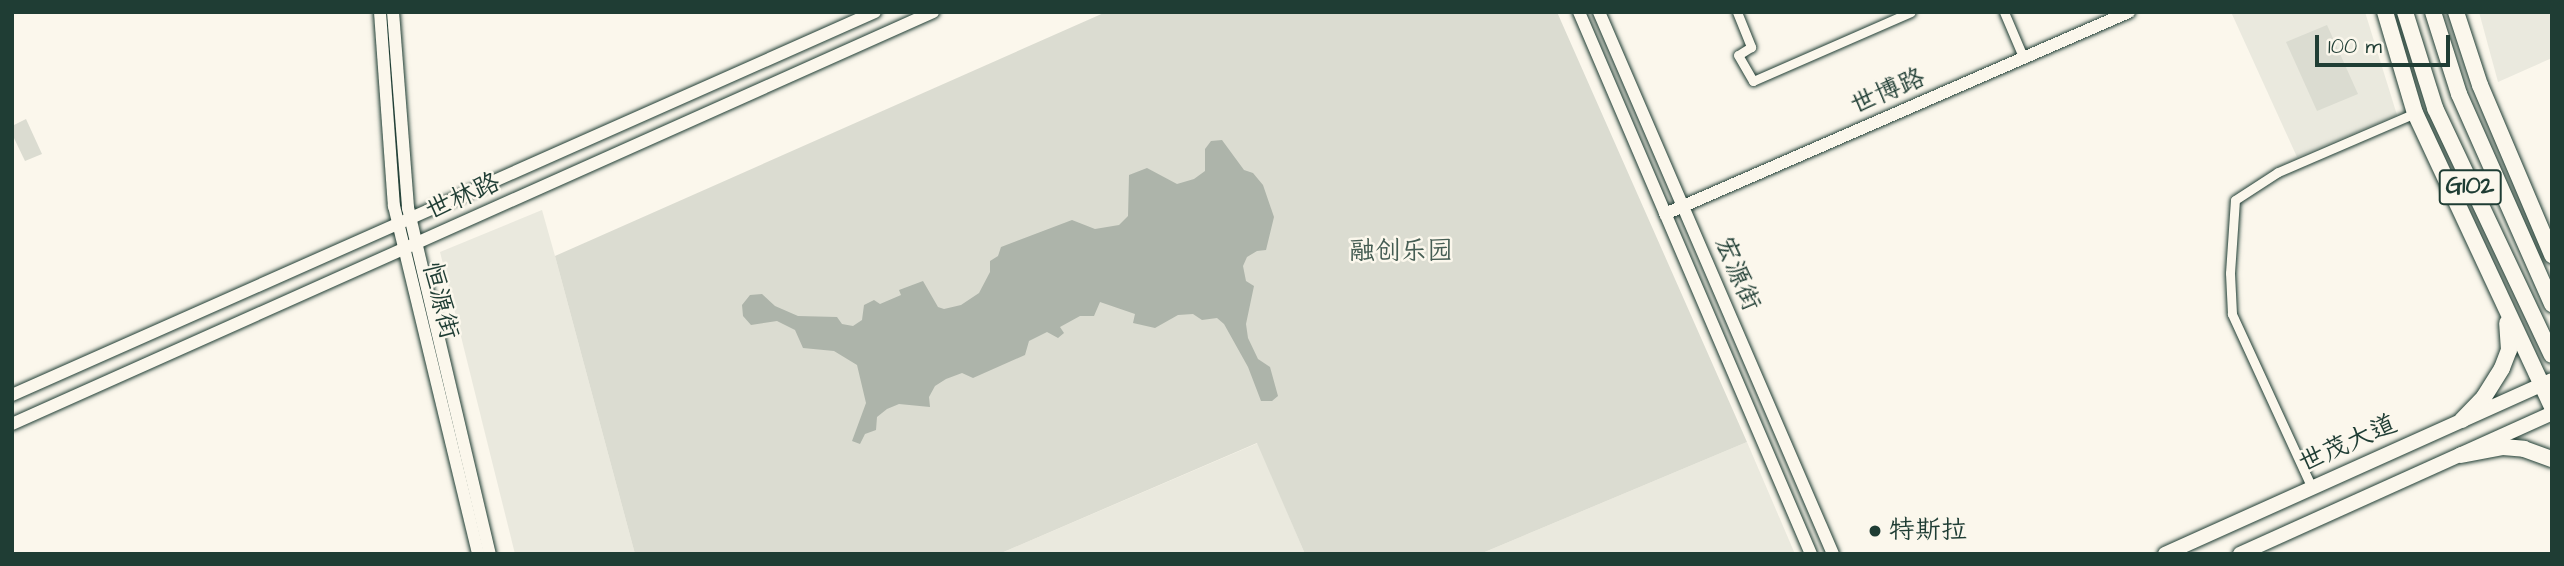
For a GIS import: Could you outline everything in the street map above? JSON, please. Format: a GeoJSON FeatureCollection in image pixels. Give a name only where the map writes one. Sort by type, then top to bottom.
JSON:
{"type":"FeatureCollection","features":[{"type":"Feature","properties":{"kind":"highway"},"geometry":{"type":"LineString","coordinates":[[2385,12],[2415,113],[2503,307],[2546,382],[2552,407]]}},
{"type":"Feature","properties":{"kind":"highway","name":"G102"},"geometry":{"type":"LineString","coordinates":[[2405,12],[2435,108],[2552,355]]}},
{"type":"Feature","properties":{"kind":"highway","name":"G102"},"geometry":{"type":"LineString","coordinates":[[2433,12],[2459,94],[2552,304]]}},
{"type":"Feature","properties":{"kind":"highway"},"geometry":{"type":"LineString","coordinates":[[2456,12],[2480,85],[2552,256]]}},
{"type":"Feature","properties":{"kind":"highway"},"geometry":{"type":"LineString","coordinates":[[2462,420],[2484,397],[2509,350],[2503,307]]}},
{"type":"Feature","properties":{"kind":"highway"},"geometry":{"type":"LineString","coordinates":[[2461,454],[2503,447],[2524,449],[2552,459]]}},
{"type":"Feature","properties":{"kind":"main road","name":"恒源街"},"geometry":{"type":"LineString","coordinates":[[380,12],[394,206],[404,221]]}},
{"type":"Feature","properties":{"kind":"main road","name":"恒源街"},"geometry":{"type":"LineString","coordinates":[[393,12],[404,221],[478,554]]}},
{"type":"Feature","properties":{"kind":"main road","name":"世林路"},"geometry":{"type":"LineString","coordinates":[[12,395],[875,12]]}},
{"type":"Feature","properties":{"kind":"main road","name":"世林路"},"geometry":{"type":"LineString","coordinates":[[12,424],[933,12]]}},
{"type":"Feature","properties":{"kind":"main road","name":"宏源街"},"geometry":{"type":"LineString","coordinates":[[1579,12],[1811,554]]}},
{"type":"Feature","properties":{"kind":"main road","name":"宏源街"},"geometry":{"type":"LineString","coordinates":[[1599,12],[1833,554]]}},
{"type":"Feature","properties":{"kind":"main road","name":"世博路"},"geometry":{"type":"LineString","coordinates":[[1663,210],[2109,12]]}},
{"type":"Feature","properties":{"kind":"main road","name":"世博路"},"geometry":{"type":"LineString","coordinates":[[1681,202],[2129,12]]}},
{"type":"Feature","properties":{"kind":"main road","name":"恒源街"},"geometry":{"type":"LineString","coordinates":[[410,246],[490,554]]}},
{"type":"Feature","properties":{"kind":"main road","name":"世茂大道"},"geometry":{"type":"LineString","coordinates":[[2165,554],[2546,382]]}},
{"type":"Feature","properties":{"kind":"main road"},"geometry":{"type":"LineString","coordinates":[[2240,554],[2552,414]]}},
{"type":"Feature","properties":{"kind":"street"},"geometry":{"type":"LineString","coordinates":[[1737,12],[1751,47],[1738,55],[1753,81],[1911,12]]}},
{"type":"Feature","properties":{"kind":"street"},"geometry":{"type":"LineString","coordinates":[[2004,12],[2021,52]]}},
{"type":"Feature","properties":{"kind":"street"},"geometry":{"type":"LineString","coordinates":[[2312,488],[2232,314],[2230,273],[2235,201],[2278,172],[2415,113]]}},
{"type":"Feature","properties":{"kind":"shaded area"},"geometry":{"type":"Polygon","coordinates":[[[2231,12],[2365,12],[2397,115],[2297,157],[2231,12]]]}},
{"type":"Feature","properties":{"kind":"shaded area"},"geometry":{"type":"Polygon","coordinates":[[[2479,12],[2552,12],[2552,58],[2498,82],[2479,12]]]}},
{"type":"Feature","properties":{"kind":"shaded area"},"geometry":{"type":"Polygon","coordinates":[[[1222,140],[1244,170],[1253,173],[1263,185],[1274,217],[1266,250],[1257,251],[1247,257],[1243,266],[1246,281],[1254,286],[1246,324],[1248,338],[1258,359],[1270,367],[1278,396],[1272,401],[1261,401],[1248,367],[1224,324],[1217,318],[1202,320],[1193,314],[1178,315],[1155,328],[1133,323],[1135,314],[1100,302],[1094,316],[1080,316],[1060,327],[1064,333],[1058,338],[1047,332],[1029,341],[1025,355],[973,378],[962,373],[946,379],[935,386],[929,397],[930,407],[899,404],[887,409],[877,417],[876,430],[865,434],[860,444],[852,441],[866,403],[857,365],[834,351],[803,348],[795,330],[777,321],[751,325],[743,316],[742,305],[750,295],[762,294],[775,306],[798,316],[837,317],[842,324],[853,326],[862,320],[864,305],[874,300],[880,304],[901,295],[899,290],[923,281],[938,307],[944,309],[961,305],[979,293],[990,272],[990,261],[998,256],[1001,247],[1072,220],[1095,229],[1119,225],[1128,216],[1129,175],[1147,168],[1177,184],[1194,179],[1205,171],[1205,149],[1211,141],[1222,140]]]}},
{"type":"Feature","properties":{"kind":"shaded area"},"geometry":{"type":"Polygon","coordinates":[[[542,210],[635,554],[515,554],[440,252],[542,210]]]}},
{"type":"Feature","properties":{"kind":"shaded area"},"geometry":{"type":"Polygon","coordinates":[[[1747,442],[1795,554],[1480,554],[1747,442]]]}},
{"type":"Feature","properties":{"kind":"shaded area"},"geometry":{"type":"Polygon","coordinates":[[[1258,443],[1305,554],[999,554],[1258,443]]]}},
{"type":"Feature","properties":{"kind":"green space","name":"融创乐园"},"geometry":{"type":"Polygon","coordinates":[[[1106,12],[1557,12],[1747,442],[1480,554],[1305,554],[1257,443],[999,554],[635,554],[555,256],[1106,12]]]}},
{"type":"Feature","properties":{"kind":"green space"},"geometry":{"type":"Polygon","coordinates":[[[2327,25],[2358,94],[2317,111],[2286,42],[2327,25]]]}},
{"type":"Feature","properties":{"kind":"green space"},"geometry":{"type":"Polygon","coordinates":[[[26,119],[42,154],[25,161],[12,134],[12,126],[26,119]]]}},
{"type":"Feature","properties":{"kind":"place","name":"特斯拉"},"geometry":{"type":"Point","coordinates":[1875,531]}}]}
